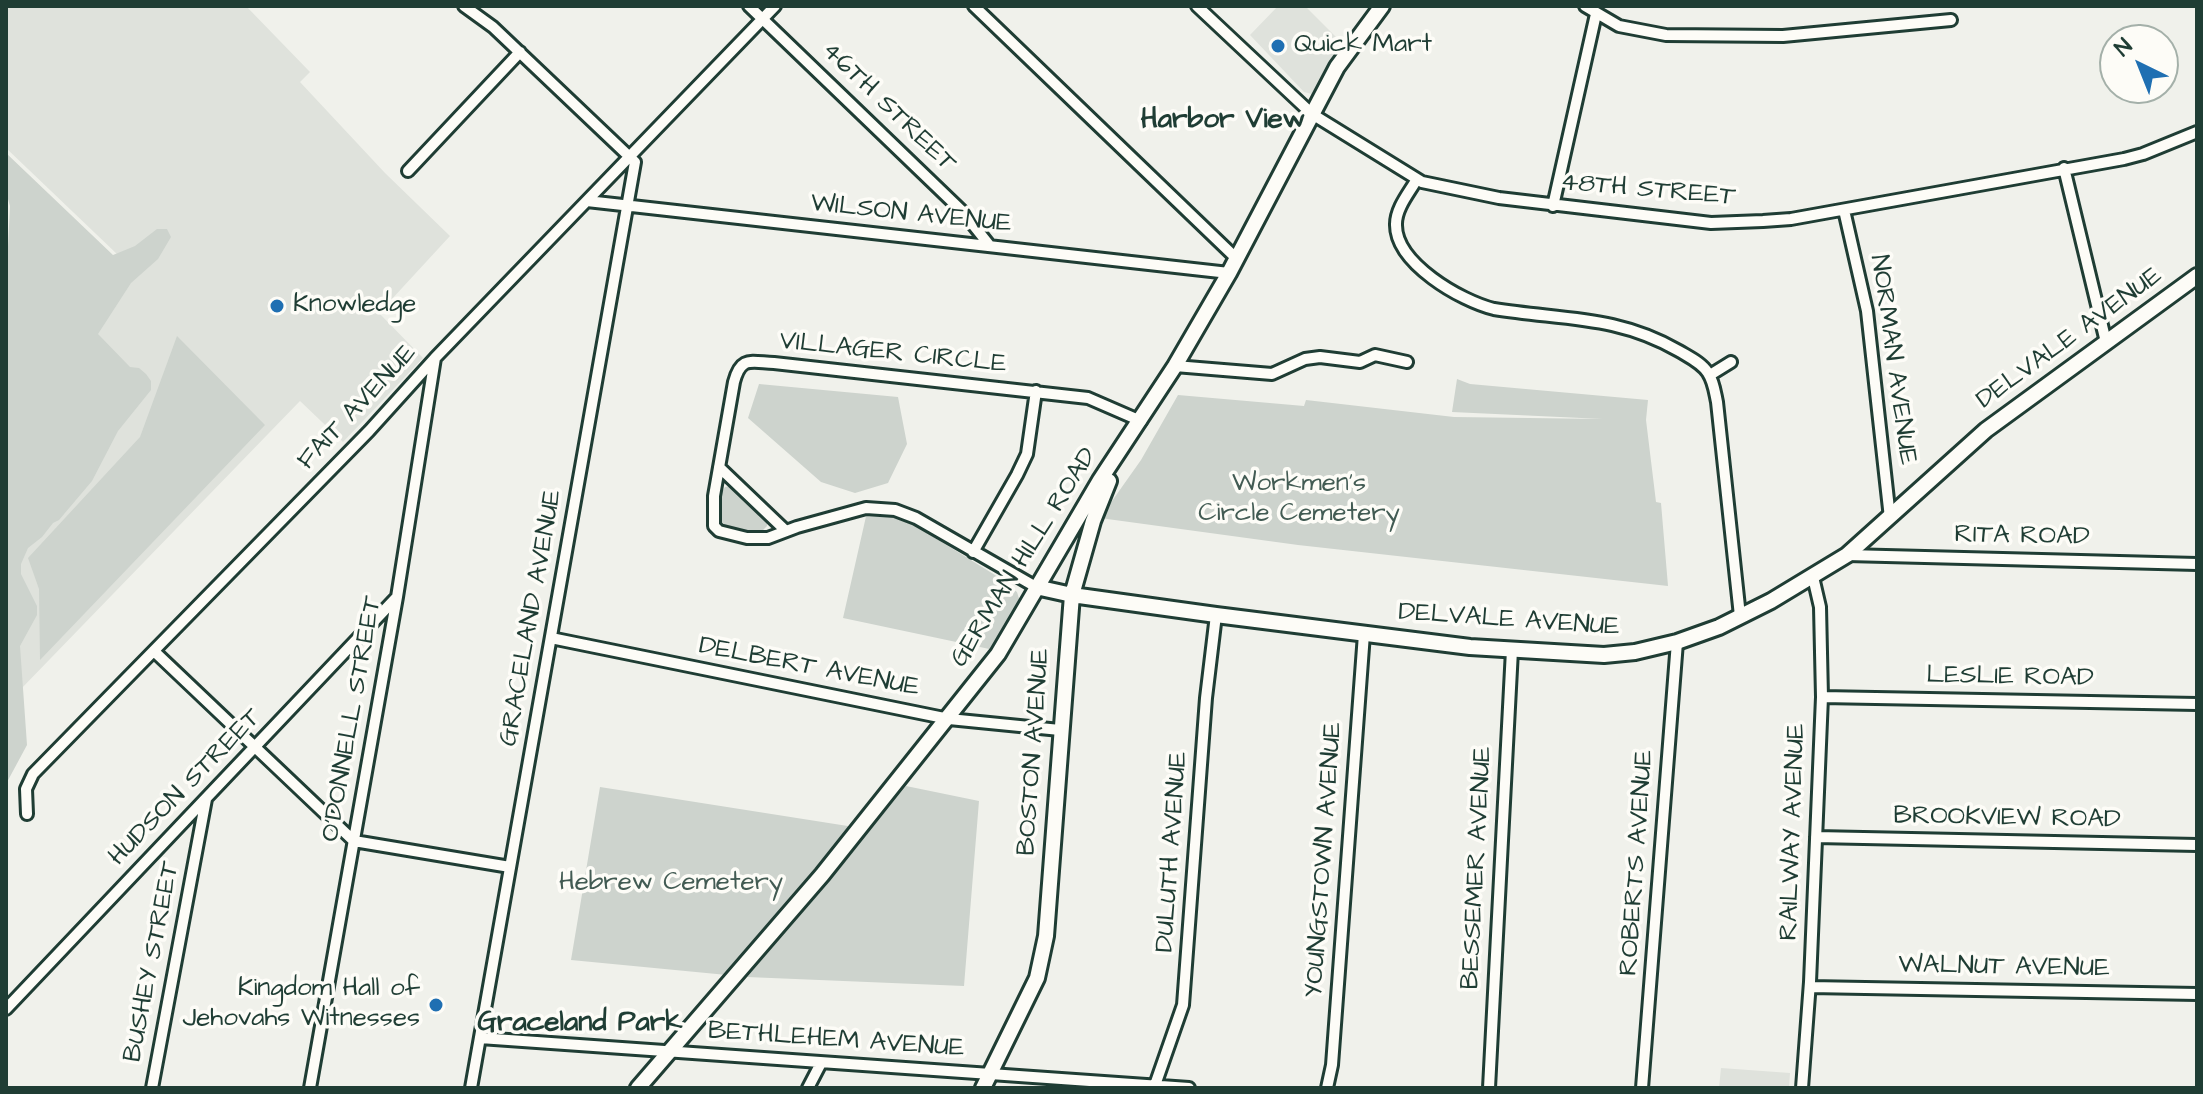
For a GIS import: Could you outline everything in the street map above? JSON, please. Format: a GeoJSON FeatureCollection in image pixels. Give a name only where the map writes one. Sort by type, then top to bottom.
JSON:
{"type":"FeatureCollection","features":[{"type":"Feature","properties":{"kind":"street"},"geometry":{"type":"LineString","coordinates":[[464,6],[493,27],[630,158]]}},
{"type":"Feature","properties":{"kind":"street","name":"46TH STREET"},"geometry":{"type":"LineString","coordinates":[[749,6],[963,212],[990,246]]}},
{"type":"Feature","properties":{"kind":"street","name":"FAIT AVENUE"},"geometry":{"type":"LineString","coordinates":[[27,814],[26,789],[33,774],[369,431],[435,358],[775,6]]}},
{"type":"Feature","properties":{"kind":"street"},"geometry":{"type":"LineString","coordinates":[[974,6],[1237,259]]}},
{"type":"Feature","properties":{"kind":"street","name":"48TH STREET"},"geometry":{"type":"LineString","coordinates":[[1197,6],[1312,114],[1417,179],[1453,190],[1553,206],[1711,223],[1791,219],[2143,154],[2197,132]]}},
{"type":"Feature","properties":{"kind":"street","name":"GERMAN HILL ROAD"},"geometry":{"type":"LineString","coordinates":[[638,1088],[822,875],[998,654],[1100,480],[1141,421],[1229,273],[1347,52],[1382,6]]}},
{"type":"Feature","properties":{"kind":"street"},"geometry":{"type":"LineString","coordinates":[[1585,6],[1619,26],[1645,33],[1714,37],[1783,36],[1951,20]]}},
{"type":"Feature","properties":{"kind":"street"},"geometry":{"type":"LineString","coordinates":[[1553,206],[1596,14]]}},
{"type":"Feature","properties":{"kind":"street"},"geometry":{"type":"LineString","coordinates":[[408,171],[520,52]]}},
{"type":"Feature","properties":{"kind":"street","name":"GRACELAND AVENUE"},"geometry":{"type":"LineString","coordinates":[[471,1088],[635,162],[630,158]]}},
{"type":"Feature","properties":{"kind":"street"},"geometry":{"type":"LineString","coordinates":[[2064,168],[2106,342]]}},
{"type":"Feature","properties":{"kind":"street"},"geometry":{"type":"LineString","coordinates":[[1417,179],[1395,222],[1399,243],[1415,264],[1458,294],[1479,306],[1494,309],[1597,320],[1632,328],[1678,350],[1703,366],[1710,375],[1717,402],[1740,616]]}},
{"type":"Feature","properties":{"kind":"street","name":"WILSON AVENUE"},"geometry":{"type":"LineString","coordinates":[[587,201],[1229,273]]}},
{"type":"Feature","properties":{"kind":"street","name":"NORMAN AVENUE"},"geometry":{"type":"LineString","coordinates":[[1844,210],[1867,311],[1890,518]]}},
{"type":"Feature","properties":{"kind":"street","name":"DELVALE AVENUE"},"geometry":{"type":"LineString","coordinates":[[1036,587],[1072,595],[1424,643],[1604,655],[1635,652],[1677,642],[1740,616],[1847,555],[1986,430],[2197,276]]}},
{"type":"Feature","properties":{"kind":"street"},"geometry":{"type":"LineString","coordinates":[[1175,366],[1272,374],[1305,359],[1320,357],[1360,362],[1375,355],[1407,362]]}},
{"type":"Feature","properties":{"kind":"street","name":"O'DONNELL STREET"},"geometry":{"type":"LineString","coordinates":[[310,1088],[397,597],[435,358]]}},
{"type":"Feature","properties":{"kind":"street","name":"VILLAGER CIRCLE"},"geometry":{"type":"LineString","coordinates":[[1036,587],[916,518],[880,508],[850,511],[759,539],[719,531],[714,526],[712,514],[740,365],[746,361],[1088,398],[1141,421]]}},
{"type":"Feature","properties":{"kind":"street"},"geometry":{"type":"LineString","coordinates":[[1710,375],[1731,362]]}},
{"type":"Feature","properties":{"kind":"street"},"geometry":{"type":"LineString","coordinates":[[973,552],[1027,454],[1036,391]]}},
{"type":"Feature","properties":{"kind":"street","name":"BOSTON AVENUE"},"geometry":{"type":"LineString","coordinates":[[983,1088],[1033,986],[1046,936],[1072,595],[1097,508],[1141,421]]}},
{"type":"Feature","properties":{"kind":"street"},"geometry":{"type":"LineString","coordinates":[[719,467],[786,531]]}},
{"type":"Feature","properties":{"kind":"street","name":"RITA ROAD"},"geometry":{"type":"LineString","coordinates":[[1847,555],[2197,564]]}},
{"type":"Feature","properties":{"kind":"street","name":"RAILWAY AVENUE"},"geometry":{"type":"LineString","coordinates":[[1802,1088],[1810,987],[1822,697],[1820,607],[1813,577]]}},
{"type":"Feature","properties":{"kind":"street","name":"HUDSON STREET"},"geometry":{"type":"LineString","coordinates":[[6,1009],[397,597]]}},
{"type":"Feature","properties":{"kind":"street","name":"DULUTH AVENUE"},"geometry":{"type":"LineString","coordinates":[[1155,1087],[1185,995],[1206,698],[1216,615]]}},
{"type":"Feature","properties":{"kind":"street","name":"YOUNGSTOWN AVENUE"},"geometry":{"type":"LineString","coordinates":[[1327,1088],[1332,1065],[1364,634]]}},
{"type":"Feature","properties":{"kind":"street","name":"DELBERT AVENUE"},"geometry":{"type":"LineString","coordinates":[[551,638],[949,719],[1060,730]]}},
{"type":"Feature","properties":{"kind":"street","name":"ROBERTS AVENUE"},"geometry":{"type":"LineString","coordinates":[[1642,1088],[1677,642]]}},
{"type":"Feature","properties":{"kind":"street","name":"BESSEMER AVENUE"},"geometry":{"type":"LineString","coordinates":[[1489,1088],[1512,650]]}},
{"type":"Feature","properties":{"kind":"street"},"geometry":{"type":"LineString","coordinates":[[154,651],[354,841],[510,867]]}},
{"type":"Feature","properties":{"kind":"street","name":"LESLIE ROAD"},"geometry":{"type":"LineString","coordinates":[[1822,697],[2197,704]]}},
{"type":"Feature","properties":{"kind":"street","name":"BUSHEY STREET"},"geometry":{"type":"LineString","coordinates":[[152,1088],[206,798]]}},
{"type":"Feature","properties":{"kind":"street","name":"BROOKVIEW ROAD"},"geometry":{"type":"LineString","coordinates":[[1816,837],[2197,845]]}},
{"type":"Feature","properties":{"kind":"street","name":"WALNUT AVENUE"},"geometry":{"type":"LineString","coordinates":[[1810,987],[2197,994]]}},
{"type":"Feature","properties":{"kind":"street","name":"BETHLEHEM AVENUE"},"geometry":{"type":"LineString","coordinates":[[480,1038],[1189,1088]]}},
{"type":"Feature","properties":{"kind":"street"},"geometry":{"type":"LineString","coordinates":[[808,1088],[821,1063]]}},
{"type":"Feature","properties":{"kind":"shaded area"},"geometry":{"type":"Polygon","coordinates":[[[6,6],[246,6],[310,72],[300,82],[385,173],[450,236],[379,313],[423,358],[343,442],[300,401],[19,691],[6,529],[91,337],[118,255],[6,148],[6,6]]]}},
{"type":"Feature","properties":{"kind":"shaded area"},"geometry":{"type":"Polygon","coordinates":[[[1278,6],[1305,6],[1343,44],[1312,94],[1304,92],[1250,35],[1278,6]]]}},
{"type":"Feature","properties":{"kind":"shaded area"},"geometry":{"type":"Polygon","coordinates":[[[1721,1068],[1790,1073],[1789,1088],[1719,1088],[1721,1068]]]}},
{"type":"Feature","properties":{"kind":"green space"},"geometry":{"type":"Polygon","coordinates":[[[6,153],[113,255],[135,246],[157,229],[167,229],[171,237],[158,259],[131,283],[98,334],[130,367],[139,368],[146,374],[151,381],[151,390],[118,431],[92,481],[59,520],[28,548],[21,564],[21,574],[37,606],[37,615],[20,646],[27,745],[6,784],[6,287],[10,206],[6,192],[6,153]]]}},
{"type":"Feature","properties":{"kind":"green space"},"geometry":{"type":"Polygon","coordinates":[[[177,336],[265,425],[40,660],[39,589],[28,558],[140,437],[177,336]]]}},
{"type":"Feature","properties":{"kind":"green space","name":"Workmen's Circle Cemetery"},"geometry":{"type":"Polygon","coordinates":[[[1457,379],[1470,384],[1648,400],[1646,420],[1656,502],[1661,503],[1668,586],[1298,545],[1100,518],[1141,460],[1178,395],[1304,406],[1306,400],[1454,417],[1603,419],[1452,412],[1457,379]]]}},
{"type":"Feature","properties":{"kind":"green space"},"geometry":{"type":"Polygon","coordinates":[[[759,384],[898,397],[907,444],[888,483],[855,493],[821,482],[748,418],[759,384]]]}},
{"type":"Feature","properties":{"kind":"green space"},"geometry":{"type":"Polygon","coordinates":[[[731,486],[767,519],[767,526],[762,531],[732,529],[718,518],[722,492],[725,487],[731,486]]]}},
{"type":"Feature","properties":{"kind":"green space"},"geometry":{"type":"Polygon","coordinates":[[[867,512],[903,518],[1017,592],[1020,602],[994,650],[843,618],[867,512]]]}},
{"type":"Feature","properties":{"kind":"green space","name":"Hebrew Cemetery"},"geometry":{"type":"Polygon","coordinates":[[[906,786],[979,801],[964,986],[747,977],[906,786]]]}},
{"type":"Feature","properties":{"kind":"green space","name":"Hebrew Cemetery"},"geometry":{"type":"Polygon","coordinates":[[[600,787],[854,827],[727,975],[571,960],[600,787]]]}},
{"type":"Feature","properties":{"kind":"place","name":"Quick Mart"},"geometry":{"type":"Point","coordinates":[1278,46]}},
{"type":"Feature","properties":{"kind":"place","name":"Knowledge"},"geometry":{"type":"Point","coordinates":[277,306]}},
{"type":"Feature","properties":{"kind":"place","name":"Kingdom Hall of Jehovahs Witnesses"},"geometry":{"type":"Point","coordinates":[436,1005]}},
{"type":"Feature","properties":{"kind":"district","name":"Harbor View"},"geometry":{"type":"Point","coordinates":[1223,121]}},
{"type":"Feature","properties":{"kind":"district","name":"Graceland Park"},"geometry":{"type":"Point","coordinates":[580,1024]}}]}
